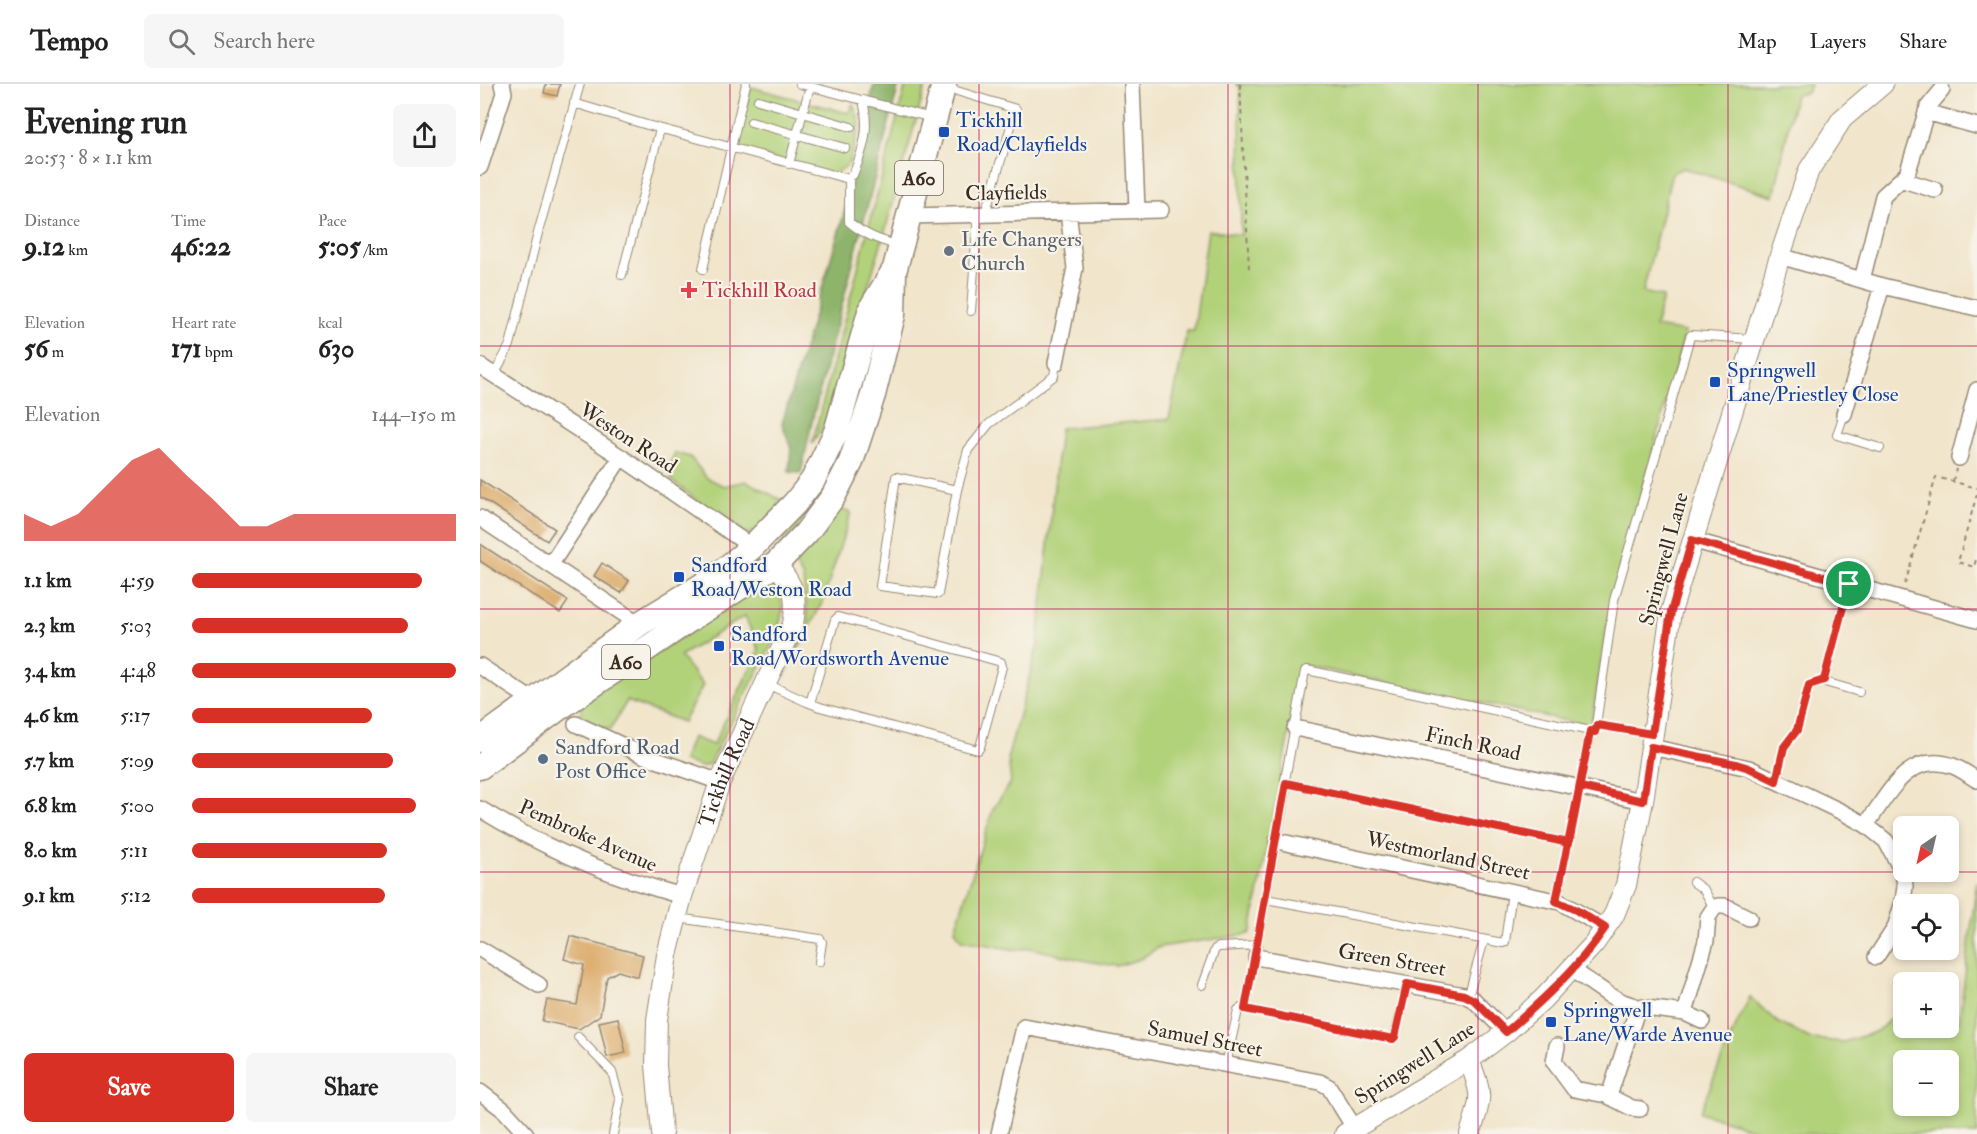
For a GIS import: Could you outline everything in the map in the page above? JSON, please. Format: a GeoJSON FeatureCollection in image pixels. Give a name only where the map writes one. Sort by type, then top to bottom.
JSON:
{"type":"FeatureCollection","features":[{"type":"Feature","properties":{"kind":"main road","name":"A60"},"geometry":{"type":"LineString","coordinates":[[480,740],[539,709],[580,693],[777,564],[806,533],[826,506],[851,462],[873,395],[893,315],[894,272],[943,86]]}},
{"type":"Feature","properties":{"kind":"main road","name":"A60"},"geometry":{"type":"LineString","coordinates":[[480,767],[539,709],[639,624],[716,577],[752,547],[795,502],[813,480],[836,432],[871,308],[894,272]]}},
{"type":"Feature","properties":{"kind":"main road"},"geometry":{"type":"LineString","coordinates":[[752,547],[777,564]]}},
{"type":"Feature","properties":{"kind":"street"},"geometry":{"type":"LineString","coordinates":[[480,167],[504,93],[502,84]]}},
{"type":"Feature","properties":{"kind":"street"},"geometry":{"type":"LineString","coordinates":[[1132,84],[1137,210]]}},
{"type":"Feature","properties":{"kind":"street","name":"Springwell Lane"},"geometry":{"type":"LineString","coordinates":[[1350,1131],[1469,1060],[1506,1032],[1543,999],[1594,944],[1620,902],[1626,885],[1643,801],[1671,612],[1780,256],[1809,170],[1842,119],[1883,84]]}},
{"type":"Feature","properties":{"kind":"street"},"geometry":{"type":"LineString","coordinates":[[1903,180],[1907,174],[1926,112],[1933,99],[1942,90]]}},
{"type":"Feature","properties":{"kind":"street"},"geometry":{"type":"LineString","coordinates":[[1926,112],[1977,126]]}},
{"type":"Feature","properties":{"kind":"street"},"geometry":{"type":"LineString","coordinates":[[1862,280],[1883,195],[1897,182],[1903,180],[1935,190]]}},
{"type":"Feature","properties":{"kind":"street","name":"Clayfields"},"geometry":{"type":"LineString","coordinates":[[909,216],[1161,210]]}},
{"type":"Feature","properties":{"kind":"street","name":"Clayfields"},"geometry":{"type":"LineString","coordinates":[[1056,363],[1075,268],[1068,212]]}},
{"type":"Feature","properties":{"kind":"street"},"geometry":{"type":"LineString","coordinates":[[1780,256],[1882,286],[1977,308]]}},
{"type":"Feature","properties":{"kind":"street"},"geometry":{"type":"LineString","coordinates":[[1844,414],[1882,286]]}},
{"type":"Feature","properties":{"kind":"street","name":"Weston Road"},"geometry":{"type":"LineString","coordinates":[[480,366],[621,457],[752,547]]}},
{"type":"Feature","properties":{"kind":"street"},"geometry":{"type":"LineString","coordinates":[[1959,458],[1977,390]]}},
{"type":"Feature","properties":{"kind":"street"},"geometry":{"type":"LineString","coordinates":[[550,564],[621,457]]}},
{"type":"Feature","properties":{"kind":"street"},"geometry":{"type":"LineString","coordinates":[[480,518],[639,624]]}},
{"type":"Feature","properties":{"kind":"street"},"geometry":{"type":"LineString","coordinates":[[1692,540],[1977,620]]}},
{"type":"Feature","properties":{"kind":"street","name":"Tickhill Road"},"geometry":{"type":"LineString","coordinates":[[662,1134],[656,1065],[657,1020],[667,955],[682,896],[720,782],[793,624],[796,595],[790,580],[777,564]]}},
{"type":"Feature","properties":{"kind":"street"},"geometry":{"type":"LineString","coordinates":[[480,666],[539,709],[645,756],[720,782]]}},
{"type":"Feature","properties":{"kind":"street"},"geometry":{"type":"LineString","coordinates":[[576,724],[574,710],[580,693]]}},
{"type":"Feature","properties":{"kind":"street","name":"Finch Road"},"geometry":{"type":"LineString","coordinates":[[1295,728],[1643,801]]}},
{"type":"Feature","properties":{"kind":"street"},"geometry":{"type":"LineString","coordinates":[[1651,741],[1749,768],[1866,825],[1886,841],[1903,873],[1905,886],[1895,928],[1876,957]]}},
{"type":"Feature","properties":{"kind":"street"},"geometry":{"type":"LineString","coordinates":[[1866,825],[1904,774],[1921,763],[1955,766],[1977,780]]}},
{"type":"Feature","properties":{"kind":"street","name":"Pembroke Avenue"},"geometry":{"type":"LineString","coordinates":[[480,809],[594,866],[634,883],[682,896]]}},
{"type":"Feature","properties":{"kind":"street","name":"Westmorland Street"},"geometry":{"type":"LineString","coordinates":[[1276,841],[1556,901],[1605,928]]}},
{"type":"Feature","properties":{"kind":"street"},"geometry":{"type":"LineString","coordinates":[[1685,1013],[1706,941],[1708,917],[1714,908],[1725,906],[1749,918]]}},
{"type":"Feature","properties":{"kind":"street"},"geometry":{"type":"LineString","coordinates":[[480,949],[539,985]]}},
{"type":"Feature","properties":{"kind":"street","name":"Green Street"},"geometry":{"type":"LineString","coordinates":[[1257,951],[1468,997],[1474,1000],[1506,1032]]}},
{"type":"Feature","properties":{"kind":"street"},"geometry":{"type":"LineString","coordinates":[[1571,969],[1609,995],[1638,1007],[1685,1013],[1702,1021]]}},
{"type":"Feature","properties":{"kind":"street"},"geometry":{"type":"LineString","coordinates":[[1609,1096],[1638,1007]]}},
{"type":"Feature","properties":{"kind":"street","name":"Samuel Street"},"geometry":{"type":"LineString","coordinates":[[999,1134],[1024,1027],[1320,1082],[1329,1087],[1350,1131]]}},
{"type":"Feature","properties":{"kind":"street"},"geometry":{"type":"LineString","coordinates":[[1557,1046],[1554,1062],[1574,1089],[1609,1096],[1632,1108],[1640,1109]]}},
{"type":"Feature","properties":{"kind":"street"},"geometry":{"type":"LineString","coordinates":[[1469,1060],[1479,1087],[1480,1103],[1470,1134]]}},
{"type":"Feature","properties":{"kind":"street"},"geometry":{"type":"LineString","coordinates":[[480,1092],[504,1110],[526,1134]]}},
{"type":"Feature","properties":{"kind":"lane"},"geometry":{"type":"LineString","coordinates":[[494,375],[510,345],[539,229],[580,84]]}},
{"type":"Feature","properties":{"kind":"lane"},"geometry":{"type":"LineString","coordinates":[[703,269],[746,84]]}},
{"type":"Feature","properties":{"kind":"lane"},"geometry":{"type":"LineString","coordinates":[[800,84],[934,119]]}},
{"type":"Feature","properties":{"kind":"lane"},"geometry":{"type":"LineString","coordinates":[[789,164],[810,86]]}},
{"type":"Feature","properties":{"kind":"lane"},"geometry":{"type":"LineString","coordinates":[[943,86],[1016,109],[981,214],[970,311]]}},
{"type":"Feature","properties":{"kind":"lane"},"geometry":{"type":"LineString","coordinates":[[758,100],[851,127]]}},
{"type":"Feature","properties":{"kind":"lane"},"geometry":{"type":"LineString","coordinates":[[574,103],[837,178],[849,178],[853,175],[867,130],[863,100]]}},
{"type":"Feature","properties":{"kind":"lane"},"geometry":{"type":"LineString","coordinates":[[751,122],[845,148]]}},
{"type":"Feature","properties":{"kind":"lane"},"geometry":{"type":"LineString","coordinates":[[622,275],[660,129]]}},
{"type":"Feature","properties":{"kind":"lane"},"geometry":{"type":"LineString","coordinates":[[849,178],[849,222],[871,237],[900,247]]}},
{"type":"Feature","properties":{"kind":"lane"},"geometry":{"type":"LineString","coordinates":[[1245,1009],[1305,671],[1595,732],[1614,600],[1690,337],[1691,335],[1754,339]]}},
{"type":"Feature","properties":{"kind":"lane"},"geometry":{"type":"LineString","coordinates":[[957,490],[896,477],[880,586],[938,594],[957,490],[968,450],[989,424],[1054,376],[1056,363]]}},
{"type":"Feature","properties":{"kind":"lane"},"geometry":{"type":"LineString","coordinates":[[1844,414],[1837,435],[1880,448]]}},
{"type":"Feature","properties":{"kind":"lane"},"geometry":{"type":"LineString","coordinates":[[1849,584],[1824,680],[1859,692]]}},
{"type":"Feature","properties":{"kind":"lane"},"geometry":{"type":"LineString","coordinates":[[765,683],[810,703],[978,750],[1002,666],[1000,662],[838,617],[835,620],[810,703]]}},
{"type":"Feature","properties":{"kind":"lane"},"geometry":{"type":"LineString","coordinates":[[1597,725],[1651,741]]}},
{"type":"Feature","properties":{"kind":"lane"},"geometry":{"type":"LineString","coordinates":[[1556,901],[1590,731]]}},
{"type":"Feature","properties":{"kind":"lane"},"geometry":{"type":"LineString","coordinates":[[1286,783],[1569,843]]}},
{"type":"Feature","properties":{"kind":"lane"},"geometry":{"type":"LineString","coordinates":[[1693,882],[1704,890],[1714,908]]}},
{"type":"Feature","properties":{"kind":"lane"},"geometry":{"type":"LineString","coordinates":[[1266,899],[1503,943],[1505,942],[1512,891]]}},
{"type":"Feature","properties":{"kind":"lane"},"geometry":{"type":"LineString","coordinates":[[676,918],[820,939],[822,944],[819,962]]}},
{"type":"Feature","properties":{"kind":"lane"},"geometry":{"type":"LineString","coordinates":[[1468,997],[1484,940]]}},
{"type":"Feature","properties":{"kind":"lane"},"geometry":{"type":"LineString","coordinates":[[1202,985],[1215,949],[1219,947],[1257,951]]}},
{"type":"Feature","properties":{"kind":"lane"},"geometry":{"type":"LineString","coordinates":[[1226,1065],[1238,1010],[1245,1009],[1393,1039],[1407,984]]}},
{"type":"Feature","properties":{"kind":"lane"},"geometry":{"type":"LineString","coordinates":[[578,1037],[612,1072],[620,1100],[614,1134]]}},
{"type":"Feature","properties":{"kind":"path"},"geometry":{"type":"LineString","coordinates":[[1240,84],[1249,270]]}},
{"type":"Feature","properties":{"kind":"path"},"geometry":{"type":"LineString","coordinates":[[1900,598],[1936,477],[1977,488]]}},
{"type":"Feature","properties":{"kind":"path"},"geometry":{"type":"LineString","coordinates":[[1977,494],[1958,562],[1974,567],[1977,556]]}},
{"type":"Feature","properties":{"kind":"path"},"geometry":{"type":"LineString","coordinates":[[1776,781],[1784,747],[1797,730],[1809,685],[1824,680]]}},
{"type":"Feature","properties":{"kind":"green space"},"geometry":{"type":"Polygon","coordinates":[[[874,84],[899,84],[813,417],[801,473],[789,472],[791,447],[782,424],[846,207],[874,84]]]}},
{"type":"Feature","properties":{"kind":"green space"},"geometry":{"type":"Polygon","coordinates":[[[906,84],[926,84],[885,231],[827,420],[812,444],[906,84]]]}},
{"type":"Feature","properties":{"kind":"green space"},"geometry":{"type":"Polygon","coordinates":[[[1236,84],[1810,84],[1807,93],[1795,95],[1774,196],[1683,168],[1672,173],[1643,292],[1663,297],[1655,327],[1685,332],[1608,618],[1591,726],[1302,665],[1249,934],[1159,947],[1140,959],[1117,966],[1030,948],[1016,950],[961,940],[955,930],[993,809],[1011,782],[1008,756],[1038,644],[1060,428],[1169,419],[1187,331],[1194,331],[1208,230],[1241,235],[1240,87],[1236,84]]]}},
{"type":"Feature","properties":{"kind":"green space"},"geometry":{"type":"Polygon","coordinates":[[[751,87],[848,113],[853,104],[860,124],[849,164],[833,175],[735,148],[751,87]]]}},
{"type":"Feature","properties":{"kind":"green space"},"geometry":{"type":"Polygon","coordinates":[[[838,448],[845,460],[792,535],[777,543],[770,542],[838,448]]]}},
{"type":"Feature","properties":{"kind":"green space"},"geometry":{"type":"Polygon","coordinates":[[[675,453],[690,457],[707,478],[724,486],[746,481],[785,502],[756,533],[745,533],[707,508],[671,480],[671,461],[675,453]]]}},
{"type":"Feature","properties":{"kind":"green space"},"geometry":{"type":"Polygon","coordinates":[[[847,485],[842,510],[851,512],[823,601],[784,677],[808,622],[803,578],[793,561],[847,485]]]}},
{"type":"Feature","properties":{"kind":"green space"},"geometry":{"type":"Polygon","coordinates":[[[763,585],[774,586],[780,596],[783,608],[777,635],[709,764],[702,767],[683,761],[692,737],[713,745],[759,650],[745,616],[680,656],[703,685],[683,722],[627,701],[610,730],[587,722],[580,714],[583,699],[763,585]]]}},
{"type":"Feature","properties":{"kind":"green space"},"geometry":{"type":"Polygon","coordinates":[[[1977,881],[1977,1134],[1762,1134],[1700,1112],[1750,997],[1777,1022],[1811,1039],[1844,1042],[1878,1031],[1892,1017],[1893,1038],[1959,1038],[1959,1022],[1977,881]]]}},
{"type":"Feature","properties":{"kind":"building"},"geometry":{"type":"Polygon","coordinates":[[[546,84],[560,84],[557,96],[544,93],[546,84]]]}},
{"type":"Feature","properties":{"kind":"building"},"geometry":{"type":"Polygon","coordinates":[[[480,480],[555,529],[547,541],[480,497],[480,480]]]}},
{"type":"Feature","properties":{"kind":"building"},"geometry":{"type":"Polygon","coordinates":[[[480,544],[568,601],[560,613],[480,561],[480,544]]]}},
{"type":"Feature","properties":{"kind":"building"},"geometry":{"type":"Polygon","coordinates":[[[602,563],[629,581],[621,593],[594,576],[602,563]]]}},
{"type":"Feature","properties":{"kind":"building"},"geometry":{"type":"Polygon","coordinates":[[[570,936],[643,955],[638,977],[618,971],[607,977],[600,1015],[579,1029],[542,1021],[547,1000],[577,1005],[584,965],[564,959],[570,936]]]}},
{"type":"Feature","properties":{"kind":"building"},"geometry":{"type":"Polygon","coordinates":[[[618,1018],[626,1053],[607,1057],[599,1022],[618,1018]]]}},
{"type":"Feature","properties":{"kind":"place","name":"Tickhill Road/Clayfields"},"geometry":{"type":"Point","coordinates":[944,132]}},
{"type":"Feature","properties":{"kind":"place","name":"Life Changers Church"},"geometry":{"type":"Point","coordinates":[949,251]}},
{"type":"Feature","properties":{"kind":"place","name":"Tickhill Road"},"geometry":{"type":"Point","coordinates":[689,290]}},
{"type":"Feature","properties":{"kind":"place","name":"Springwell Lane/Priestley Close"},"geometry":{"type":"Point","coordinates":[1715,382]}},
{"type":"Feature","properties":{"kind":"place","name":"Sandford Road/Weston Road"},"geometry":{"type":"Point","coordinates":[679,577]}},
{"type":"Feature","properties":{"kind":"place","name":"Sandford Road/Wordsworth Avenue"},"geometry":{"type":"Point","coordinates":[719,646]}},
{"type":"Feature","properties":{"kind":"place","name":"Sandford Road Post Office"},"geometry":{"type":"Point","coordinates":[543,759]}},
{"type":"Feature","properties":{"kind":"place","name":"Springwell Lane/Warde Avenue"},"geometry":{"type":"Point","coordinates":[1551,1022]}},
{"type":"Feature","properties":{"kind":"route"},"geometry":{"type":"LineString","coordinates":[[1849,584],[1692,540],[1671,612],[1652,734],[1597,725],[1595,732],[1590,731],[1569,843],[1556,901],[1605,928],[1594,944],[1543,999],[1506,1032],[1474,1000],[1464,995],[1407,984],[1393,1039],[1245,1009],[1286,783],[1569,843],[1580,787],[1643,801],[1651,747],[1736,764],[1776,781],[1784,747],[1797,730],[1809,685],[1824,680],[1849,584]]}}]}
